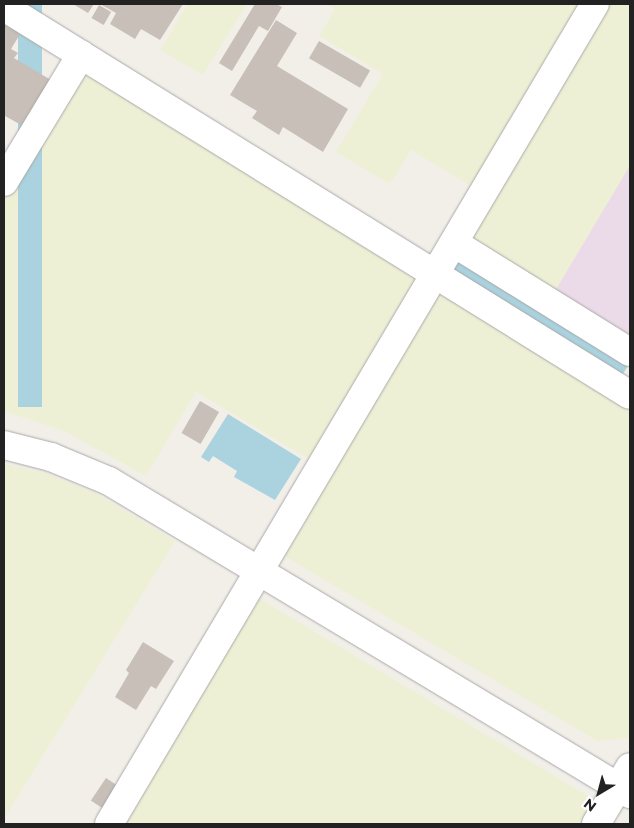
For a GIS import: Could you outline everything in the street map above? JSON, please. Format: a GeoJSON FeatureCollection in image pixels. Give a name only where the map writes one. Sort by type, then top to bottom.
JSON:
{"type":"FeatureCollection","features":[{"type":"Feature","properties":{"kind":"street"},"geometry":{"type":"LineString","coordinates":[[109,824],[595,4]]}},
{"type":"Feature","properties":{"kind":"street"},"geometry":{"type":"LineString","coordinates":[[4,7],[630,395]]}},
{"type":"Feature","properties":{"kind":"street"},"geometry":{"type":"LineString","coordinates":[[4,182],[81,55]]}},
{"type":"Feature","properties":{"kind":"street"},"geometry":{"type":"LineString","coordinates":[[454,243],[630,352]]}},
{"type":"Feature","properties":{"kind":"street"},"geometry":{"type":"LineString","coordinates":[[4,445],[51,457],[109,481],[626,783],[596,824]]}},
{"type":"Feature","properties":{"kind":"shaded area"},"geometry":{"type":"Polygon","coordinates":[[[630,165],[630,341],[553,294],[630,165]]]}},
{"type":"Feature","properties":{"kind":"green space"},"geometry":{"type":"Polygon","coordinates":[[[188,4],[247,4],[203,75],[160,50],[188,4]]]}},
{"type":"Feature","properties":{"kind":"green space"},"geometry":{"type":"Polygon","coordinates":[[[326,4],[586,4],[474,188],[411,150],[390,184],[336,152],[383,74],[319,36],[335,9],[326,4]]]}},
{"type":"Feature","properties":{"kind":"green space"},"geometry":{"type":"Polygon","coordinates":[[[607,4],[630,4],[630,165],[553,294],[468,241],[607,4]]]}},
{"type":"Feature","properties":{"kind":"green space"},"geometry":{"type":"Polygon","coordinates":[[[94,72],[420,275],[312,461],[196,392],[146,476],[64,431],[4,411],[4,200],[80,73],[94,72]]]}},
{"type":"Feature","properties":{"kind":"green space"},"geometry":{"type":"Polygon","coordinates":[[[437,289],[630,404],[630,738],[597,741],[279,553],[437,289]]]}},
{"type":"Feature","properties":{"kind":"green space"},"geometry":{"type":"Polygon","coordinates":[[[4,464],[45,473],[97,494],[175,541],[4,819],[4,464]]]}},
{"type":"Feature","properties":{"kind":"green space"},"geometry":{"type":"Polygon","coordinates":[[[257,597],[596,801],[582,824],[121,824],[257,597]]]}},
{"type":"Feature","properties":{"kind":"water"},"geometry":{"type":"Polygon","coordinates":[[[18,4],[42,4],[42,407],[18,407],[18,4]]]}},
{"type":"Feature","properties":{"kind":"water"},"geometry":{"type":"Polygon","coordinates":[[[457,256],[630,360],[622,375],[448,271],[457,256]]]}},
{"type":"Feature","properties":{"kind":"water"},"geometry":{"type":"Polygon","coordinates":[[[228,414],[301,459],[275,500],[234,477],[237,471],[213,456],[209,462],[201,457],[228,414]]]}},
{"type":"Feature","properties":{"kind":"building"},"geometry":{"type":"Polygon","coordinates":[[[73,4],[94,4],[88,13],[73,4]]]}},
{"type":"Feature","properties":{"kind":"building"},"geometry":{"type":"Polygon","coordinates":[[[100,4],[183,4],[160,40],[141,29],[135,39],[110,24],[116,13],[100,4]]]}},
{"type":"Feature","properties":{"kind":"building"},"geometry":{"type":"Polygon","coordinates":[[[255,4],[276,4],[282,7],[268,31],[259,26],[232,71],[219,63],[255,4]]]}},
{"type":"Feature","properties":{"kind":"building"},"geometry":{"type":"Polygon","coordinates":[[[99,5],[111,12],[104,25],[92,18],[99,5]]]}},
{"type":"Feature","properties":{"kind":"building"},"geometry":{"type":"Polygon","coordinates":[[[276,20],[297,33],[277,66],[348,109],[323,152],[283,127],[279,135],[252,118],[257,111],[230,95],[276,20]]]}},
{"type":"Feature","properties":{"kind":"building"},"geometry":{"type":"Polygon","coordinates":[[[4,22],[22,31],[11,49],[18,53],[14,58],[51,80],[23,126],[5,116],[4,119],[4,22]]]}},
{"type":"Feature","properties":{"kind":"building"},"geometry":{"type":"Polygon","coordinates":[[[319,41],[370,70],[360,88],[309,58],[319,41]]]}},
{"type":"Feature","properties":{"kind":"building"},"geometry":{"type":"Polygon","coordinates":[[[200,401],[219,412],[201,444],[182,433],[200,401]]]}},
{"type":"Feature","properties":{"kind":"building"},"geometry":{"type":"Polygon","coordinates":[[[143,642],[174,661],[156,689],[151,686],[136,710],[115,697],[129,673],[126,670],[143,642]]]}},
{"type":"Feature","properties":{"kind":"building"},"geometry":{"type":"Polygon","coordinates":[[[106,778],[118,786],[103,808],[91,800],[106,778]]]}}]}
